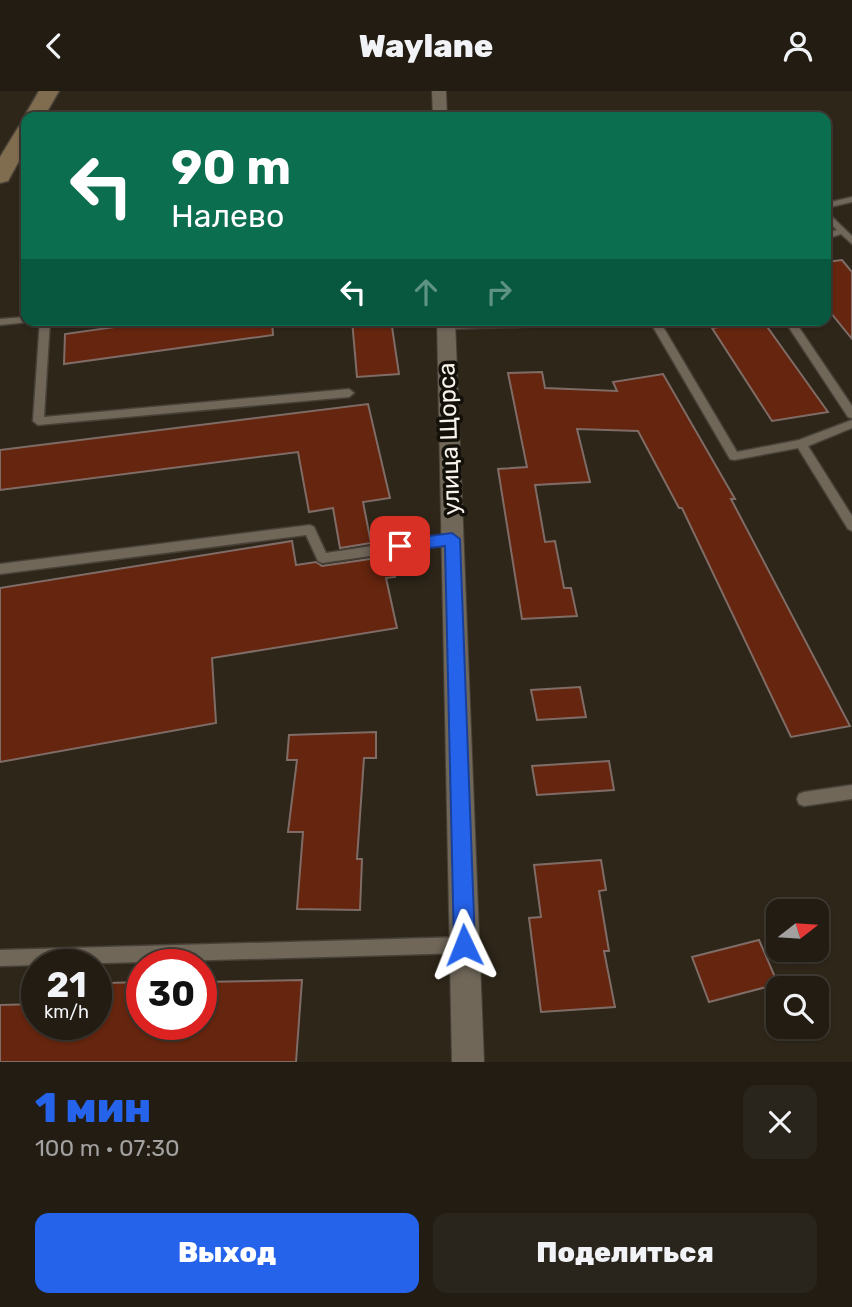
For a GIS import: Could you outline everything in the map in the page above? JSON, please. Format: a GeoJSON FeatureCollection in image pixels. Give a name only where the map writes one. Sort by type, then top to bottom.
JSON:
{"type":"FeatureCollection","features":[{"type":"Feature","properties":{"kind":"main road"},"geometry":{"type":"LineString","coordinates":[[37,112],[49,91]]}},
{"type":"Feature","properties":{"kind":"main road"},"geometry":{"type":"LineString","coordinates":[[0,176],[21,139]]}},
{"type":"Feature","properties":{"kind":"street"},"geometry":{"type":"LineString","coordinates":[[439,91],[440,112]]}},
{"type":"Feature","properties":{"kind":"street","name":"улица Щорса"},"geometry":{"type":"LineString","coordinates":[[446,326],[468,1062]]}},
{"type":"Feature","properties":{"kind":"lane"},"geometry":{"type":"LineString","coordinates":[[831,205],[852,199]]}},
{"type":"Feature","properties":{"kind":"lane"},"geometry":{"type":"LineString","coordinates":[[831,219],[852,241]]}},
{"type":"Feature","properties":{"kind":"lane"},"geometry":{"type":"LineString","coordinates":[[831,234],[842,231]]}},
{"type":"Feature","properties":{"kind":"lane"},"geometry":{"type":"LineString","coordinates":[[0,322],[21,320]]}},
{"type":"Feature","properties":{"kind":"lane"},"geometry":{"type":"LineString","coordinates":[[45,326],[38,421],[349,393]]}},
{"type":"Feature","properties":{"kind":"lane"},"geometry":{"type":"LineString","coordinates":[[658,326],[734,456],[801,444],[852,425]]}},
{"type":"Feature","properties":{"kind":"lane"},"geometry":{"type":"LineString","coordinates":[[793,326],[852,414]]}},
{"type":"Feature","properties":{"kind":"lane"},"geometry":{"type":"LineString","coordinates":[[801,444],[852,526]]}},
{"type":"Feature","properties":{"kind":"lane"},"geometry":{"type":"LineString","coordinates":[[0,569],[310,530],[321,558],[452,539]]}},
{"type":"Feature","properties":{"kind":"lane"},"geometry":{"type":"LineString","coordinates":[[804,799],[852,792]]}},
{"type":"Feature","properties":{"kind":"lane"},"geometry":{"type":"LineString","coordinates":[[0,958],[464,945]]}},
{"type":"Feature","properties":{"kind":"building"},"geometry":{"type":"Polygon","coordinates":[[[842,260],[852,272],[852,339],[831,313],[831,261],[842,260]]]}},
{"type":"Feature","properties":{"kind":"building"},"geometry":{"type":"Polygon","coordinates":[[[122,326],[272,326],[273,335],[64,364],[65,334],[122,326]]]}},
{"type":"Feature","properties":{"kind":"building"},"geometry":{"type":"Polygon","coordinates":[[[353,326],[392,326],[399,374],[357,377],[353,326]]]}},
{"type":"Feature","properties":{"kind":"building"},"geometry":{"type":"Polygon","coordinates":[[[767,326],[828,412],[772,421],[712,328],[767,326]]]}},
{"type":"Feature","properties":{"kind":"building"},"geometry":{"type":"Polygon","coordinates":[[[542,372],[545,388],[617,391],[613,382],[663,374],[735,499],[731,499],[850,726],[791,737],[682,508],[679,508],[638,431],[577,429],[590,482],[535,485],[545,542],[555,541],[564,588],[571,588],[577,616],[522,619],[498,469],[527,467],[508,373],[542,372]]]}},
{"type":"Feature","properties":{"kind":"building"},"geometry":{"type":"Polygon","coordinates":[[[368,404],[390,498],[363,502],[371,543],[340,548],[333,508],[309,512],[298,452],[0,490],[0,450],[368,404]]]}},
{"type":"Feature","properties":{"kind":"building"},"geometry":{"type":"Polygon","coordinates":[[[292,541],[296,565],[316,562],[322,566],[391,556],[395,577],[386,578],[397,628],[212,658],[216,723],[0,762],[0,588],[292,541]]]}},
{"type":"Feature","properties":{"kind":"building"},"geometry":{"type":"Polygon","coordinates":[[[580,687],[586,717],[537,720],[531,690],[580,687]]]}},
{"type":"Feature","properties":{"kind":"building"},"geometry":{"type":"Polygon","coordinates":[[[376,732],[376,758],[364,758],[357,859],[362,859],[360,910],[297,909],[303,832],[288,832],[297,760],[287,760],[289,735],[376,732]]]}},
{"type":"Feature","properties":{"kind":"building"},"geometry":{"type":"Polygon","coordinates":[[[609,761],[614,790],[537,795],[532,766],[609,761]]]}},
{"type":"Feature","properties":{"kind":"building"},"geometry":{"type":"Polygon","coordinates":[[[601,860],[606,890],[599,891],[609,951],[604,951],[615,1007],[541,1012],[529,918],[541,917],[534,865],[601,860]]]}},
{"type":"Feature","properties":{"kind":"building"},"geometry":{"type":"Polygon","coordinates":[[[759,940],[766,963],[769,963],[775,976],[766,976],[766,987],[709,1002],[692,957],[759,940]]]}},
{"type":"Feature","properties":{"kind":"building"},"geometry":{"type":"Polygon","coordinates":[[[302,980],[296,1062],[0,1062],[0,1005],[21,1004],[21,1040],[112,1040],[112,983],[126,982],[126,1040],[217,1040],[217,982],[302,980]]]}},
{"type":"Feature","properties":{"kind":"route"},"geometry":{"type":"LineString","coordinates":[[400,546],[452,539],[464,945]]}}]}
